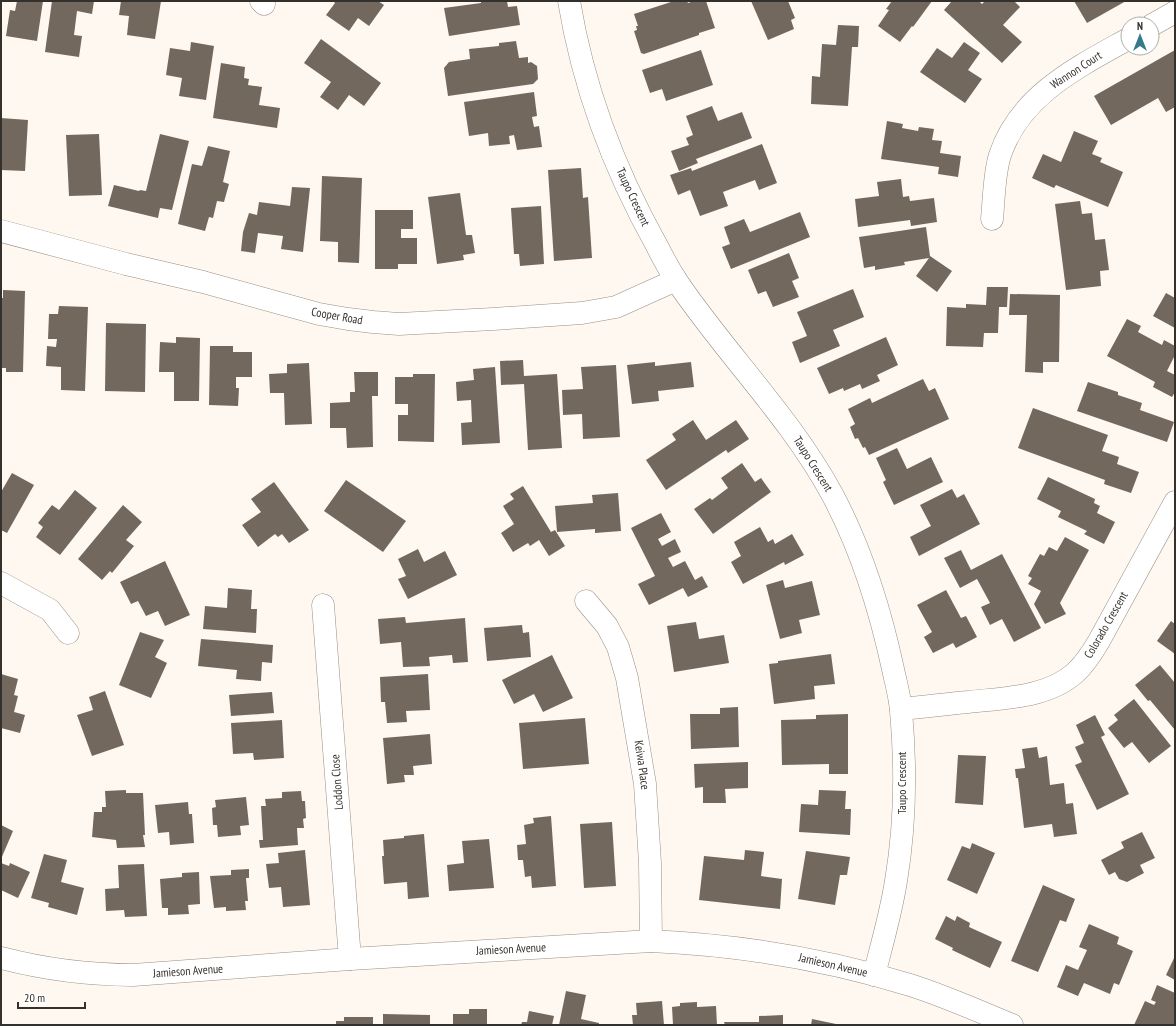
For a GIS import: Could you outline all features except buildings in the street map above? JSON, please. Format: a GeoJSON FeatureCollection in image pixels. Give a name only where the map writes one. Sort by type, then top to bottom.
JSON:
{"type":"FeatureCollection","features":[{"type":"Feature","properties":{"kind":"street","name":"Taupo Crescent"},"geometry":{"type":"LineString","coordinates":[[569,1],[583,64],[608,142],[626,185],[646,226],[676,280],[725,347],[784,419],[832,494],[854,542],[874,594],[888,648],[901,709],[903,762],[903,814],[899,858],[892,902],[874,975]]}},
{"type":"Feature","properties":{"kind":"street"},"geometry":{"type":"LineString","coordinates":[[1160,20],[1175,12]]}},
{"type":"Feature","properties":{"kind":"street","name":"Wannon Court"},"geometry":{"type":"LineString","coordinates":[[992,219],[1000,156],[1009,134],[1022,115],[1040,95],[1065,75],[1120,43]]}},
{"type":"Feature","properties":{"kind":"street","name":"Cooper Road"},"geometry":{"type":"LineString","coordinates":[[1,231],[126,264],[203,282],[319,314],[373,322],[407,323],[582,313],[616,307],[676,280]]}},
{"type":"Feature","properties":{"kind":"street","name":"Colorado Crescent"},"geometry":{"type":"LineString","coordinates":[[901,709],[987,700],[1039,692],[1058,684],[1074,673],[1087,660],[1099,641],[1175,502]]}},
{"type":"Feature","properties":{"kind":"street"},"geometry":{"type":"LineString","coordinates":[[1,583],[50,610],[68,633]]}},
{"type":"Feature","properties":{"kind":"street","name":"Keiwa Place"},"geometry":{"type":"LineString","coordinates":[[586,601],[607,626],[618,647],[627,678],[645,784],[650,863],[651,941]]}},
{"type":"Feature","properties":{"kind":"street","name":"Loddon Close"},"geometry":{"type":"LineString","coordinates":[[323,605],[350,959]]}},
{"type":"Feature","properties":{"kind":"street","name":"Jamieson Avenue"},"geometry":{"type":"LineString","coordinates":[[1,958],[28,965],[63,971],[100,975],[133,975],[350,959],[651,941],[682,942],[756,950],[837,965],[911,985],[945,997],[1012,1025]]}}]}
